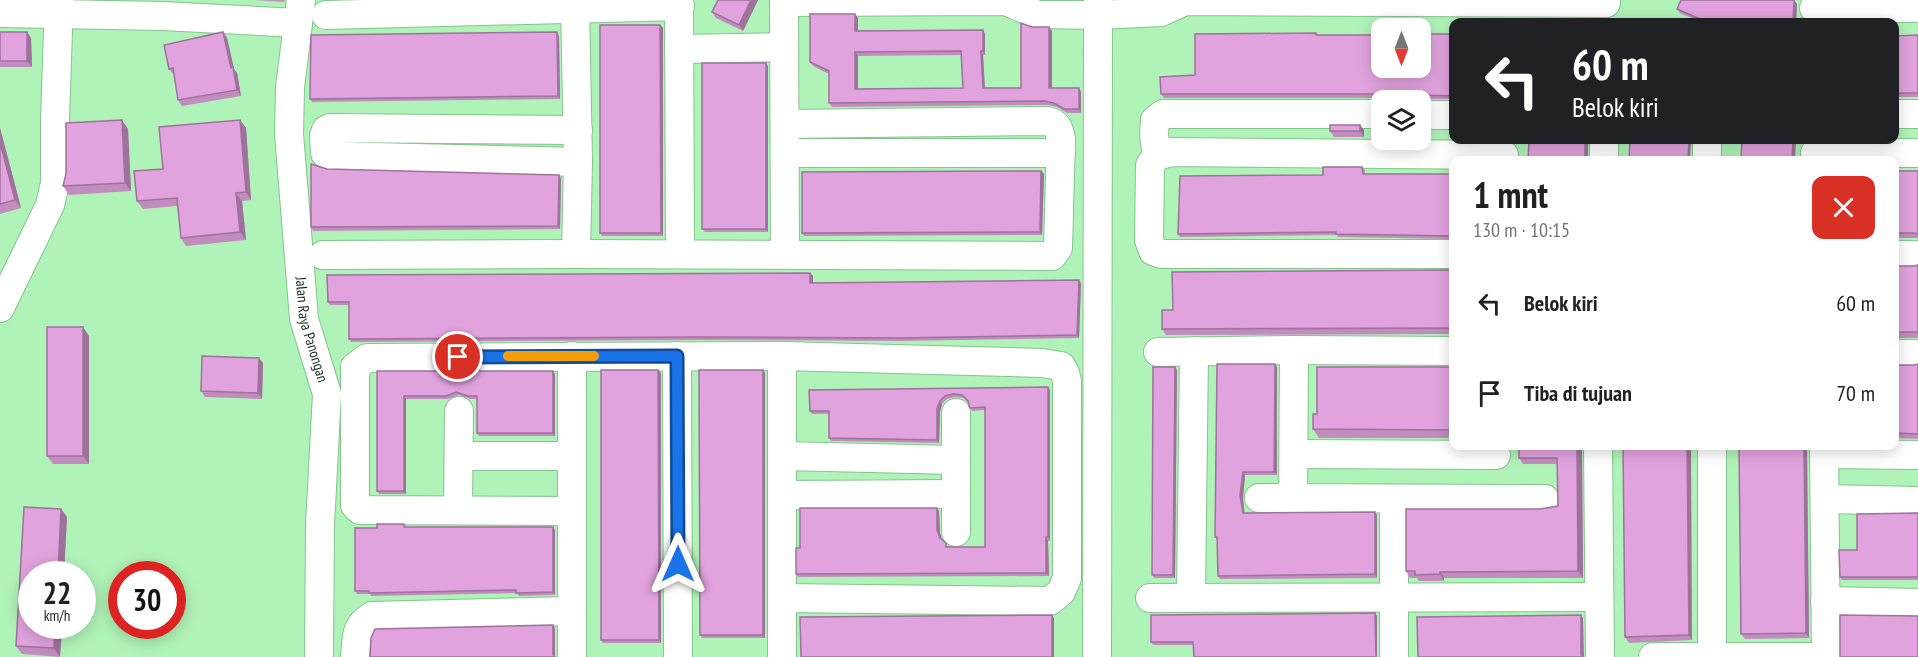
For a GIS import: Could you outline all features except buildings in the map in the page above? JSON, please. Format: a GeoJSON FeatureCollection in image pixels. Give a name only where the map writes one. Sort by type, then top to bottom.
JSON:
{"type":"FeatureCollection","features":[{"type":"Feature","properties":{"kind":"street"},"geometry":{"type":"LineString","coordinates":[[785,254],[784,1],[1007,1],[1035,14],[1104,9],[1161,12],[1184,0],[1505,8],[1606,8]]}},
{"type":"Feature","properties":{"kind":"street"},"geometry":{"type":"LineString","coordinates":[[326,15],[575,4],[679,3],[680,254]]}},
{"type":"Feature","properties":{"kind":"street"},"geometry":{"type":"LineString","coordinates":[[575,4],[579,162],[576,254]]}},
{"type":"Feature","properties":{"kind":"street"},"geometry":{"type":"LineString","coordinates":[[0,13],[59,7],[162,16],[299,12]]}},
{"type":"Feature","properties":{"kind":"street"},"geometry":{"type":"LineString","coordinates":[[0,308],[50,205],[55,183],[59,7]]}},
{"type":"Feature","properties":{"kind":"street"},"geometry":{"type":"LineString","coordinates":[[1814,10],[1918,8]]}},
{"type":"Feature","properties":{"kind":"street"},"geometry":{"type":"LineString","coordinates":[[1097,657],[1104,9]]}},
{"type":"Feature","properties":{"kind":"street","name":"Jalan Raya Panongan"},"geometry":{"type":"LineString","coordinates":[[299,12],[290,87],[290,146],[304,319],[327,394],[320,525],[319,657]]}},
{"type":"Feature","properties":{"kind":"street"},"geometry":{"type":"LineString","coordinates":[[679,49],[784,47]]}},
{"type":"Feature","properties":{"kind":"street"},"geometry":{"type":"LineString","coordinates":[[1157,156],[1154,135],[1155,120],[1162,114],[1371,114]]}},
{"type":"Feature","properties":{"kind":"street"},"geometry":{"type":"LineString","coordinates":[[1431,114],[1449,115]]}},
{"type":"Feature","properties":{"kind":"street"},"geometry":{"type":"LineString","coordinates":[[1899,114],[1918,114]]}},
{"type":"Feature","properties":{"kind":"street"},"geometry":{"type":"LineString","coordinates":[[323,255],[1052,256],[1058,248],[1061,139],[1058,125],[1048,121],[785,124]]}},
{"type":"Feature","properties":{"kind":"street"},"geometry":{"type":"LineString","coordinates":[[578,130],[330,128],[326,130],[324,136],[325,153],[330,156],[579,162]]}},
{"type":"Feature","properties":{"kind":"street"},"geometry":{"type":"LineString","coordinates":[[1815,151],[1918,153]]}},
{"type":"Feature","properties":{"kind":"street"},"geometry":{"type":"LineString","coordinates":[[1449,254],[1161,254],[1153,251],[1149,240],[1150,165],[1157,156],[1171,152],[1504,152]]}},
{"type":"Feature","properties":{"kind":"street"},"geometry":{"type":"LineString","coordinates":[[785,153],[1061,153]]}},
{"type":"Feature","properties":{"kind":"street"},"geometry":{"type":"LineString","coordinates":[[1899,255],[1918,255]]}},
{"type":"Feature","properties":{"kind":"street"},"geometry":{"type":"LineString","coordinates":[[1293,498],[1294,350]]}},
{"type":"Feature","properties":{"kind":"street"},"geometry":{"type":"LineString","coordinates":[[1191,598],[1194,351]]}},
{"type":"Feature","properties":{"kind":"street"},"geometry":{"type":"LineString","coordinates":[[1158,352],[1449,351]]}},
{"type":"Feature","properties":{"kind":"street"},"geometry":{"type":"LineString","coordinates":[[1899,354],[1918,354]]}},
{"type":"Feature","properties":{"kind":"street"},"geometry":{"type":"LineString","coordinates":[[572,356],[572,657]]}},
{"type":"Feature","properties":{"kind":"street"},"geometry":{"type":"LineString","coordinates":[[572,511],[360,510],[355,505],[355,367],[367,358],[572,356],[782,356],[1042,363],[1061,366],[1067,381],[1067,578],[1061,592],[1050,602],[782,598]]}},
{"type":"Feature","properties":{"kind":"street"},"geometry":{"type":"LineString","coordinates":[[677,356],[678,657]]}},
{"type":"Feature","properties":{"kind":"street"},"geometry":{"type":"LineString","coordinates":[[782,356],[782,657]]}},
{"type":"Feature","properties":{"kind":"street"},"geometry":{"type":"LineString","coordinates":[[458,510],[459,411]]}},
{"type":"Feature","properties":{"kind":"street"},"geometry":{"type":"LineString","coordinates":[[956,413],[956,532]]}},
{"type":"Feature","properties":{"kind":"street"},"geometry":{"type":"LineString","coordinates":[[1294,454],[1496,450],[1497,499]]}},
{"type":"Feature","properties":{"kind":"street"},"geometry":{"type":"LineString","coordinates":[[1598,450],[1599,657]]}},
{"type":"Feature","properties":{"kind":"street"},"geometry":{"type":"LineString","coordinates":[[1712,450],[1712,656]]}},
{"type":"Feature","properties":{"kind":"street"},"geometry":{"type":"LineString","coordinates":[[1653,657],[1826,657],[1824,450],[1918,455]]}},
{"type":"Feature","properties":{"kind":"street"},"geometry":{"type":"LineString","coordinates":[[459,456],[572,456]]}},
{"type":"Feature","properties":{"kind":"street"},"geometry":{"type":"LineString","coordinates":[[782,456],[956,460]]}},
{"type":"Feature","properties":{"kind":"street"},"geometry":{"type":"LineString","coordinates":[[782,495],[956,494]]}},
{"type":"Feature","properties":{"kind":"street"},"geometry":{"type":"LineString","coordinates":[[1259,498],[1545,499]]}},
{"type":"Feature","properties":{"kind":"street"},"geometry":{"type":"LineString","coordinates":[[1394,499],[1394,657]]}},
{"type":"Feature","properties":{"kind":"street"},"geometry":{"type":"LineString","coordinates":[[1825,499],[1918,501]]}},
{"type":"Feature","properties":{"kind":"street"},"geometry":{"type":"LineString","coordinates":[[1150,598],[1599,597]]}},
{"type":"Feature","properties":{"kind":"street"},"geometry":{"type":"LineString","coordinates":[[1825,601],[1918,603]]}},
{"type":"Feature","properties":{"kind":"street"},"geometry":{"type":"LineString","coordinates":[[355,657],[358,632],[362,621],[372,616],[572,611]]}},
{"type":"Feature","properties":{"kind":"slow traffic"},"geometry":{"type":"LineString","coordinates":[[508,356],[594,356]]}},
{"type":"Feature","properties":{"kind":"route"},"geometry":{"type":"LineString","coordinates":[[458,357],[677,356],[678,564]]}}]}
